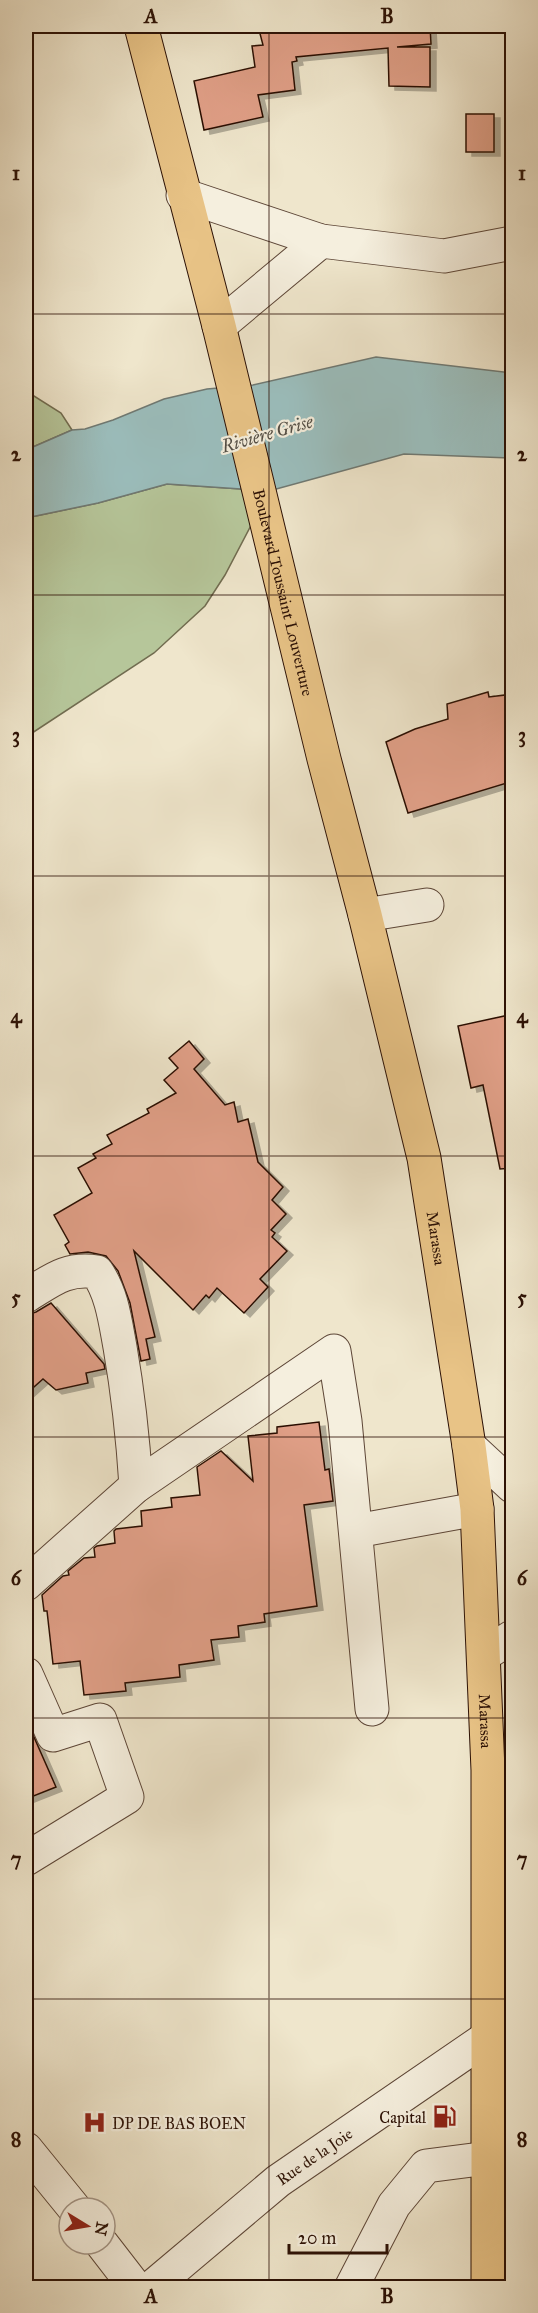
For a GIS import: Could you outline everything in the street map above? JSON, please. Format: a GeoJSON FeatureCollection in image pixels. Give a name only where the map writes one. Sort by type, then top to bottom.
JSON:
{"type":"FeatureCollection","features":[{"type":"Feature","properties":{"kind":"main road","name":"Boulevard Toussaint Louverture"},"geometry":{"type":"LineString","coordinates":[[141,26],[183,195],[221,334],[424,1158]]}},
{"type":"Feature","properties":{"kind":"main road","name":"Marassa"},"geometry":{"type":"LineString","coordinates":[[424,1158],[477,1509],[500,2039],[500,2161],[488,2288]]}},
{"type":"Feature","properties":{"kind":"street"},"geometry":{"type":"LineString","coordinates":[[183,195],[321,241],[444,256],[513,243]]}},
{"type":"Feature","properties":{"kind":"street"},"geometry":{"type":"LineString","coordinates":[[221,334],[321,241]]}},
{"type":"Feature","properties":{"kind":"street"},"geometry":{"type":"LineString","coordinates":[[365,915],[427,905]]}},
{"type":"Feature","properties":{"kind":"street"},"geometry":{"type":"LineString","coordinates":[[26,1296],[62,1274],[80,1269],[97,1272],[105,1284],[113,1308],[130,1401],[136,1486]]}},
{"type":"Feature","properties":{"kind":"street"},"geometry":{"type":"LineString","coordinates":[[26,1584],[136,1486],[334,1351],[345,1421],[372,1709]]}},
{"type":"Feature","properties":{"kind":"street"},"geometry":{"type":"LineString","coordinates":[[469,1446],[513,1486]]}},
{"type":"Feature","properties":{"kind":"street"},"geometry":{"type":"LineString","coordinates":[[356,1532],[477,1509]]}},
{"type":"Feature","properties":{"kind":"street"},"geometry":{"type":"LineString","coordinates":[[485,1654],[513,1637]]}},
{"type":"Feature","properties":{"kind":"street"},"geometry":{"type":"LineString","coordinates":[[26,1674],[53,1735],[100,1720],[127,1797],[26,1859]]}},
{"type":"Feature","properties":{"kind":"street","name":"Rue de la Joie"},"geometry":{"type":"LineString","coordinates":[[151,2288],[278,2181],[500,2039]]}},
{"type":"Feature","properties":{"kind":"street"},"geometry":{"type":"LineString","coordinates":[[26,2149],[64,2196]]}},
{"type":"Feature","properties":{"kind":"street"},"geometry":{"type":"LineString","coordinates":[[351,2288],[394,2205],[426,2166],[500,2161]]}},
{"type":"Feature","properties":{"kind":"street"},"geometry":{"type":"LineString","coordinates":[[111,2256],[136,2288]]}},
{"type":"Feature","properties":{"kind":"green space"},"geometry":{"type":"Polygon","coordinates":[[[26,394],[34,396],[61,413],[72,430],[26,450],[26,394]]]}},
{"type":"Feature","properties":{"kind":"green space"},"geometry":{"type":"Polygon","coordinates":[[[167,484],[269,491],[225,575],[205,606],[154,653],[26,737],[26,518],[98,503],[167,484]]]}},
{"type":"Feature","properties":{"kind":"water","name":"Rivière Grise"},"geometry":{"type":"Polygon","coordinates":[[[376,357],[512,373],[512,458],[404,454],[269,491],[167,484],[98,503],[26,518],[26,450],[72,430],[85,429],[113,420],[164,399],[207,389],[253,385],[376,357]]]}},
{"type":"Feature","properties":{"kind":"building"},"geometry":{"type":"Polygon","coordinates":[[[258,26],[430,26],[431,44],[397,47],[430,47],[430,87],[389,86],[388,48],[296,57],[297,61],[292,62],[295,90],[258,95],[263,117],[204,130],[194,81],[255,67],[252,46],[263,45],[258,26]]]}},
{"type":"Feature","properties":{"kind":"building"},"geometry":{"type":"Polygon","coordinates":[[[466,114],[494,114],[494,152],[466,152],[466,114]]]}},
{"type":"Feature","properties":{"kind":"building"},"geometry":{"type":"Polygon","coordinates":[[[488,692],[489,697],[513,694],[513,781],[408,813],[386,742],[415,729],[448,719],[447,704],[488,692]]]}},
{"type":"Feature","properties":{"kind":"building"},"geometry":{"type":"Polygon","coordinates":[[[509,1015],[513,1032],[513,1168],[500,1169],[483,1085],[471,1088],[458,1026],[509,1015]]]}},
{"type":"Feature","properties":{"kind":"building"},"geometry":{"type":"Polygon","coordinates":[[[189,1041],[204,1059],[194,1069],[225,1105],[234,1102],[238,1122],[248,1119],[258,1162],[283,1187],[272,1200],[286,1214],[271,1230],[275,1233],[272,1237],[287,1251],[260,1279],[268,1287],[244,1313],[217,1288],[209,1298],[206,1295],[193,1310],[134,1251],[155,1337],[146,1339],[150,1359],[141,1361],[130,1303],[118,1271],[106,1256],[88,1252],[70,1254],[65,1245],[69,1242],[54,1215],[92,1193],[78,1168],[96,1158],[93,1154],[112,1144],[107,1135],[149,1113],[147,1109],[176,1093],[164,1080],[178,1068],[169,1058],[189,1041]]]}},
{"type":"Feature","properties":{"kind":"building"},"geometry":{"type":"Polygon","coordinates":[[[51,1303],[104,1364],[105,1369],[86,1373],[88,1383],[56,1390],[43,1379],[26,1394],[26,1315],[51,1303]]]}},
{"type":"Feature","properties":{"kind":"building"},"geometry":{"type":"Polygon","coordinates":[[[319,1422],[325,1470],[329,1469],[333,1501],[304,1505],[317,1606],[264,1614],[265,1622],[238,1626],[239,1637],[211,1640],[214,1660],[179,1665],[180,1677],[125,1683],[126,1691],[84,1695],[80,1661],[53,1664],[47,1611],[44,1611],[42,1595],[63,1576],[69,1575],[68,1571],[84,1558],[95,1557],[94,1548],[115,1543],[114,1531],[116,1529],[142,1526],[141,1511],[172,1507],[171,1498],[200,1495],[197,1467],[221,1451],[253,1481],[248,1436],[277,1433],[277,1427],[319,1422]]]}},
{"type":"Feature","properties":{"kind":"building"},"geometry":{"type":"Polygon","coordinates":[[[26,1719],[56,1787],[26,1799],[26,1719]]]}},
{"type":"Feature","properties":{"kind":"place","name":"Capital"},"geometry":{"type":"Point","coordinates":[444,2117]}},
{"type":"Feature","properties":{"kind":"place","name":"DP DE BAS BOEN"},"geometry":{"type":"Point","coordinates":[94,2123]}}]}
